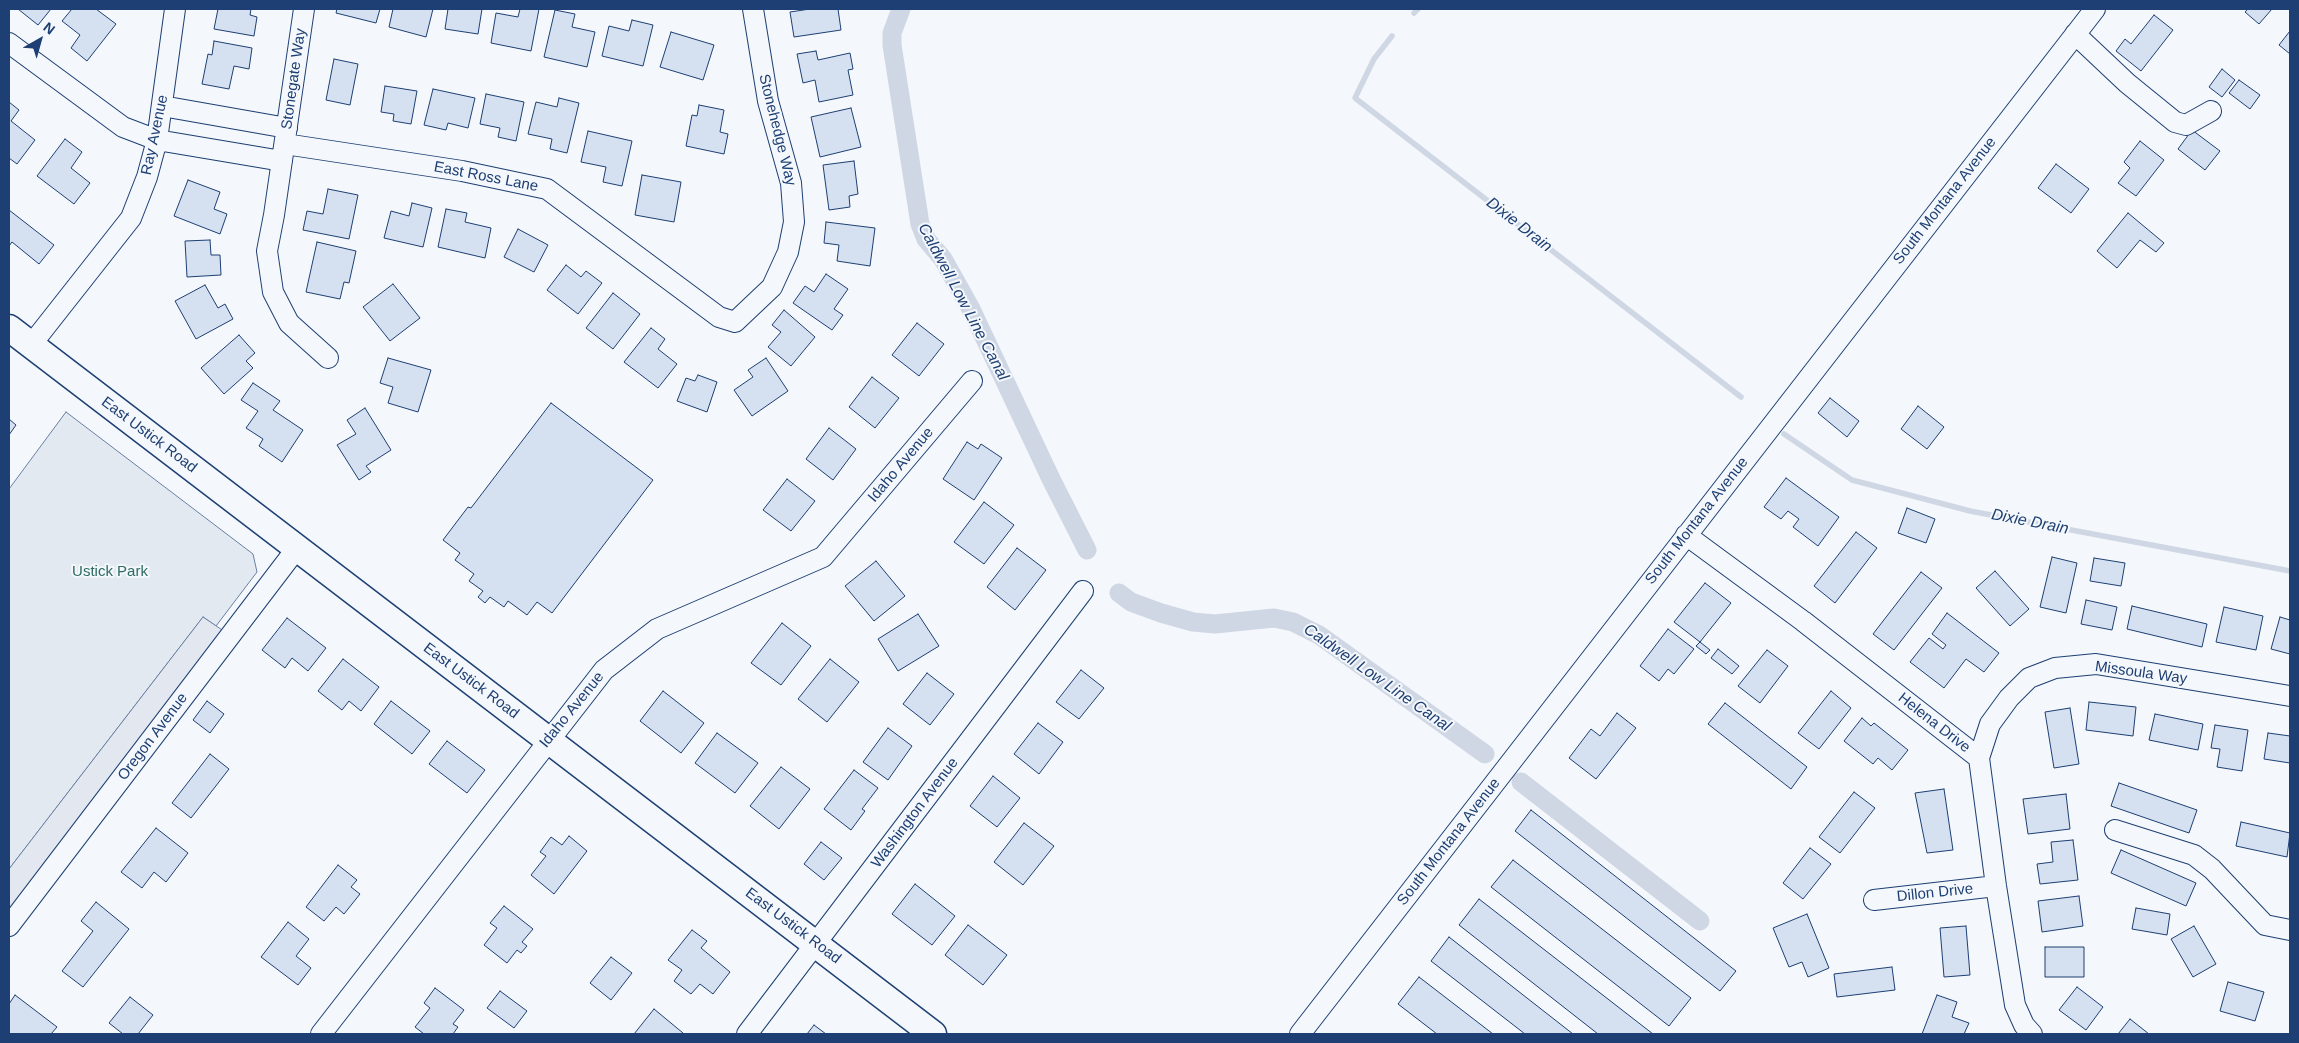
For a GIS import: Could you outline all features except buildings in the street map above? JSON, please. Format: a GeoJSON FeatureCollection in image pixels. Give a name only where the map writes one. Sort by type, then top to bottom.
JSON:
{"type":"FeatureCollection","features":[{"type":"Feature","properties":{"kind":"main road","name":"East Ustick Road"},"geometry":{"type":"LineString","coordinates":[[9,328],[933,1034]]}},
{"type":"Feature","properties":{"kind":"street","name":"Ray Avenue"},"geometry":{"type":"LineString","coordinates":[[31,345],[131,218],[147,177],[157,140],[175,9]]}},
{"type":"Feature","properties":{"kind":"street","name":"Stonegate Way"},"geometry":{"type":"LineString","coordinates":[[304,9],[267,251],[274,292],[289,323],[328,358]]}},
{"type":"Feature","properties":{"kind":"street","name":"Stonehedge Way"},"geometry":{"type":"LineString","coordinates":[[736,322],[772,287],[788,252],[794,222],[791,183],[768,101],[753,9]]}},
{"type":"Feature","properties":{"kind":"street","name":"South Montana Avenue"},"geometry":{"type":"LineString","coordinates":[[1300,1034],[2094,9]]}},
{"type":"Feature","properties":{"kind":"street"},"geometry":{"type":"LineString","coordinates":[[2075,34],[2127,83],[2175,122],[2186,125],[2211,111]]}},
{"type":"Feature","properties":{"kind":"street","name":"East Ross Lane"},"geometry":{"type":"LineString","coordinates":[[9,43],[122,127],[157,140],[284,146],[462,171],[547,189],[719,317],[736,322]]}},
{"type":"Feature","properties":{"kind":"street","name":"East Ross Lane"},"geometry":{"type":"LineString","coordinates":[[162,106],[284,146]]}},
{"type":"Feature","properties":{"kind":"street","name":"Idaho Avenue"},"geometry":{"type":"LineString","coordinates":[[321,1034],[604,670],[657,629],[823,557],[972,381]]}},
{"type":"Feature","properties":{"kind":"street","name":"Helena Drive"},"geometry":{"type":"LineString","coordinates":[[1686,535],[1979,758],[1996,886],[2015,1005],[2024,1025],[2032,1034]]}},
{"type":"Feature","properties":{"kind":"street","name":"Oregon Avenue"},"geometry":{"type":"LineString","coordinates":[[9,926],[298,548]]}},
{"type":"Feature","properties":{"kind":"street","name":"Washington Avenue"},"geometry":{"type":"LineString","coordinates":[[747,1034],[1083,591]]}},
{"type":"Feature","properties":{"kind":"street","name":"Missoula Way"},"geometry":{"type":"LineString","coordinates":[[1979,758],[1990,724],[2009,698],[2029,678],[2055,668],[2096,664],[2290,696]]}},
{"type":"Feature","properties":{"kind":"street"},"geometry":{"type":"LineString","coordinates":[[2115,830],[2194,854],[2212,869],[2265,925],[2290,930]]}},
{"type":"Feature","properties":{"kind":"street","name":"Dillon Drive"},"geometry":{"type":"LineString","coordinates":[[1874,900],[1996,886]]}},
{"type":"Feature","properties":{"kind":"green space","name":"Ustick Park"},"geometry":{"type":"Polygon","coordinates":[[[66,412],[253,554],[257,572],[216,626],[203,617],[9,869],[9,489],[66,412]]]}},
{"type":"Feature","properties":{"kind":"shaded area"},"geometry":{"type":"Polygon","coordinates":[[[203,617],[231,636],[9,925],[9,869],[203,617]]]}},
{"type":"Feature","properties":{"kind":"waterway","name":"Caldwell Low Line Canal"},"geometry":{"type":"LineString","coordinates":[[901,9],[892,33],[892,45],[920,224],[926,239],[943,259],[971,309],[1051,479],[1087,550]]}},
{"type":"Feature","properties":{"kind":"waterway","name":"Dixie Drain"},"geometry":{"type":"LineString","coordinates":[[1414,13],[1418,9]]}},
{"type":"Feature","properties":{"kind":"waterway","name":"Dixie Drain"},"geometry":{"type":"LineString","coordinates":[[1392,36],[1374,59],[1355,98],[1741,397]]}},
{"type":"Feature","properties":{"kind":"waterway","name":"Dixie Drain"},"geometry":{"type":"LineString","coordinates":[[1784,434],[1852,480],[1970,511],[2290,571]]}},
{"type":"Feature","properties":{"kind":"waterway","name":"Caldwell Low Line Canal"},"geometry":{"type":"LineString","coordinates":[[1119,593],[1131,602],[1193,622],[1215,624],[1274,618],[1293,622],[1319,635],[1485,754]]}},
{"type":"Feature","properties":{"kind":"waterway","name":"Caldwell Low Line Canal"},"geometry":{"type":"LineString","coordinates":[[1521,782],[1700,921]]}}]}
